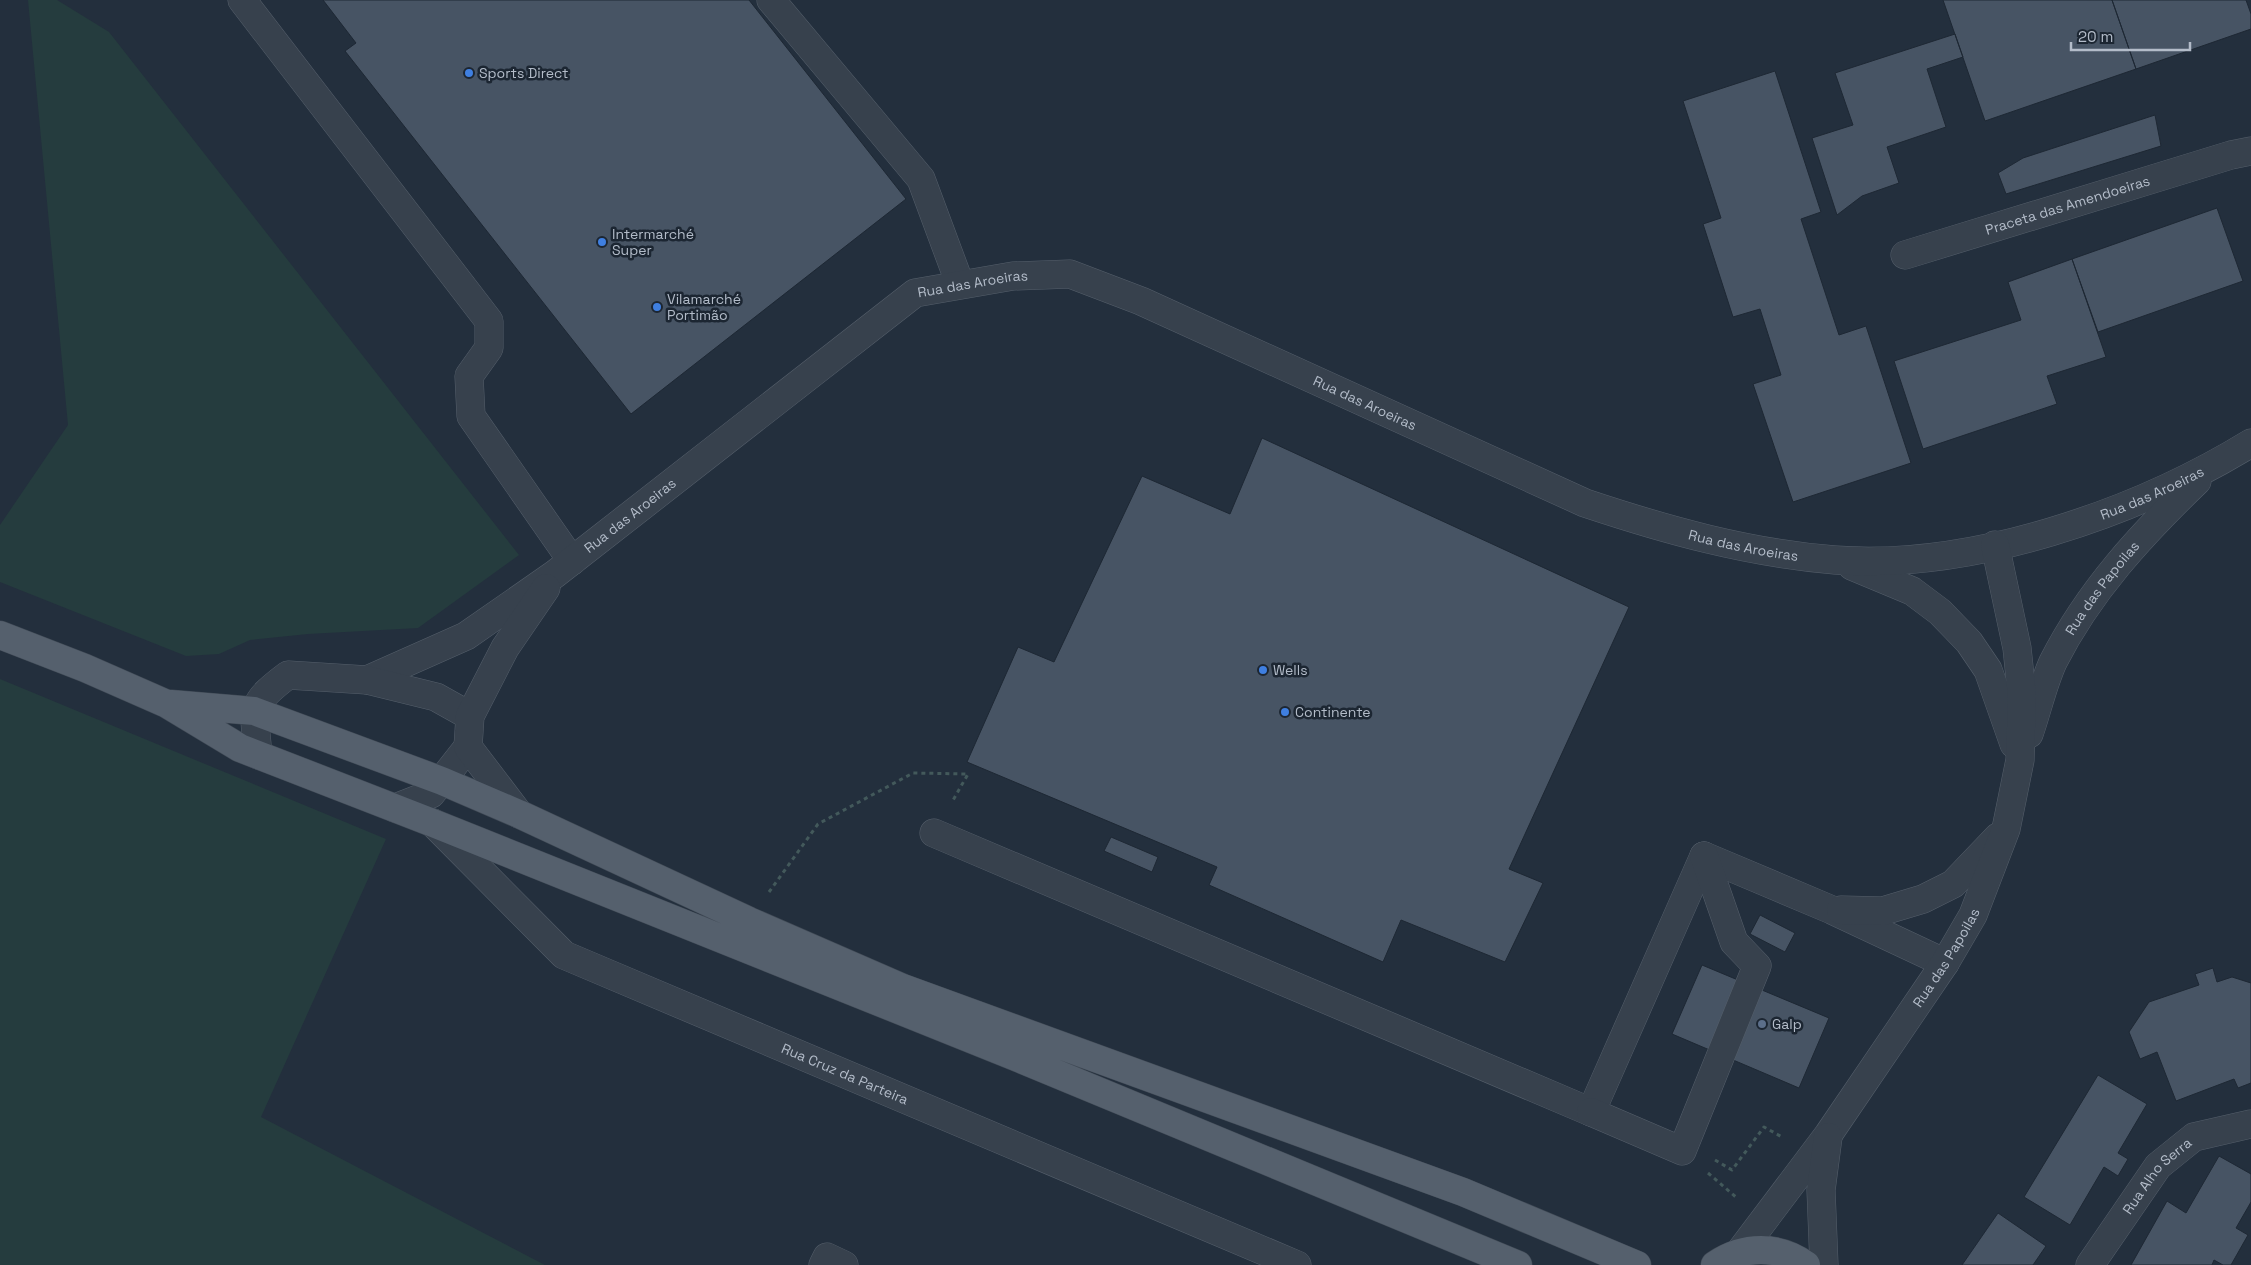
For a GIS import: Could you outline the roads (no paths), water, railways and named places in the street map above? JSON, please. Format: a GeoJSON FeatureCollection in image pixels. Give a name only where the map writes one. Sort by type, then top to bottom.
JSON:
{"type":"FeatureCollection","features":[{"type":"Feature","properties":{"kind":"main road"},"geometry":{"type":"LineString","coordinates":[[0,635],[85,668],[167,704],[240,748],[433,823],[1016,1057],[1518,1265]]}},
{"type":"Feature","properties":{"kind":"main road"},"geometry":{"type":"LineString","coordinates":[[167,704],[254,711],[442,781],[519,814],[748,921],[903,988],[1463,1192],[1637,1265]]}},
{"type":"Feature","properties":{"kind":"main road"},"geometry":{"type":"LineString","coordinates":[[1715,1265],[1739,1253],[1758,1250],[1776,1251],[1793,1257],[1806,1265]]}},
{"type":"Feature","properties":{"kind":"street"},"geometry":{"type":"LineString","coordinates":[[242,0],[489,321],[489,348],[469,376],[471,416],[564,568]]}},
{"type":"Feature","properties":{"kind":"street"},"geometry":{"type":"LineString","coordinates":[[771,0],[921,179],[960,284]]}},
{"type":"Feature","properties":{"kind":"street","name":"Praceta das Amendoeiras"},"geometry":{"type":"LineString","coordinates":[[1905,255],[2246,151]]}},
{"type":"Feature","properties":{"kind":"street","name":"Rua das Aroeiras"},"geometry":{"type":"LineString","coordinates":[[367,680],[466,636],[564,568],[915,293],[1014,276],[1070,274],[1141,301],[1585,503],[1658,527],[1727,545],[1835,560],[1897,560],[1962,552],[2051,532],[2122,508],[2211,468],[2251,444]]}},
{"type":"Feature","properties":{"kind":"street","name":"Rua das Papoilas"},"geometry":{"type":"LineString","coordinates":[[1739,1253],[1762,1219],[1820,1145],[1945,963],[1972,915],[2006,829],[2020,760],[2053,663],[2088,601],[2124,556],[2211,468]]}},
{"type":"Feature","properties":{"kind":"street","name":"Rua das Papoilas"},"geometry":{"type":"LineString","coordinates":[[1995,545],[2017,648],[2022,696],[2020,760]]}},
{"type":"Feature","properties":{"kind":"street"},"geometry":{"type":"LineString","coordinates":[[1835,560],[1873,573],[1912,591],[1940,612],[1969,642],[1988,670],[2020,760]]}},
{"type":"Feature","properties":{"kind":"street","name":"Rua das Aroeiras"},"geometry":{"type":"LineString","coordinates":[[468,747],[470,716],[505,648],[564,568]]}},
{"type":"Feature","properties":{"kind":"street"},"geometry":{"type":"LineString","coordinates":[[258,755],[254,711],[265,692],[288,674],[367,680],[436,697],[470,716]]}},
{"type":"Feature","properties":{"kind":"street"},"geometry":{"type":"LineString","coordinates":[[395,808],[431,794],[468,747],[519,814]]}},
{"type":"Feature","properties":{"kind":"street","name":"Rua Cruz da Parteira"},"geometry":{"type":"LineString","coordinates":[[433,823],[564,956],[1297,1265]]}},
{"type":"Feature","properties":{"kind":"street"},"geometry":{"type":"LineString","coordinates":[[1832,910],[1883,911],[1924,899],[1953,884],[2006,829]]}},
{"type":"Feature","properties":{"kind":"street"},"geometry":{"type":"LineString","coordinates":[[934,834],[1592,1112],[1684,1147],[1757,966],[1734,942],[1704,856]]}},
{"type":"Feature","properties":{"kind":"street"},"geometry":{"type":"LineString","coordinates":[[1704,856],[1832,910],[1945,963]]}},
{"type":"Feature","properties":{"kind":"street"},"geometry":{"type":"LineString","coordinates":[[1592,1112],[1704,856]]}},
{"type":"Feature","properties":{"kind":"street","name":"Rua Alho Serra"},"geometry":{"type":"LineString","coordinates":[[2090,1265],[2158,1166],[2194,1138],[2251,1124]]}},
{"type":"Feature","properties":{"kind":"street","name":"Rua das Papoilas"},"geometry":{"type":"LineString","coordinates":[[1820,1145],[1824,1265]]}},
{"type":"Feature","properties":{"kind":"street"},"geometry":{"type":"LineString","coordinates":[[823,1265],[827,1257],[844,1265]]}},
{"type":"Feature","properties":{"kind":"place","name":"Sports Direct"},"geometry":{"type":"Point","coordinates":[469,73]}},
{"type":"Feature","properties":{"kind":"place","name":"Intermarché Super"},"geometry":{"type":"Point","coordinates":[602,242]}},
{"type":"Feature","properties":{"kind":"place","name":"Vilamarché Portimão"},"geometry":{"type":"Point","coordinates":[657,307]}},
{"type":"Feature","properties":{"kind":"place","name":"Wells"},"geometry":{"type":"Point","coordinates":[1263,670]}},
{"type":"Feature","properties":{"kind":"place","name":"Continente"},"geometry":{"type":"Point","coordinates":[1285,712]}},
{"type":"Feature","properties":{"kind":"place","name":"Galp"},"geometry":{"type":"Point","coordinates":[1762,1024]}}]}
